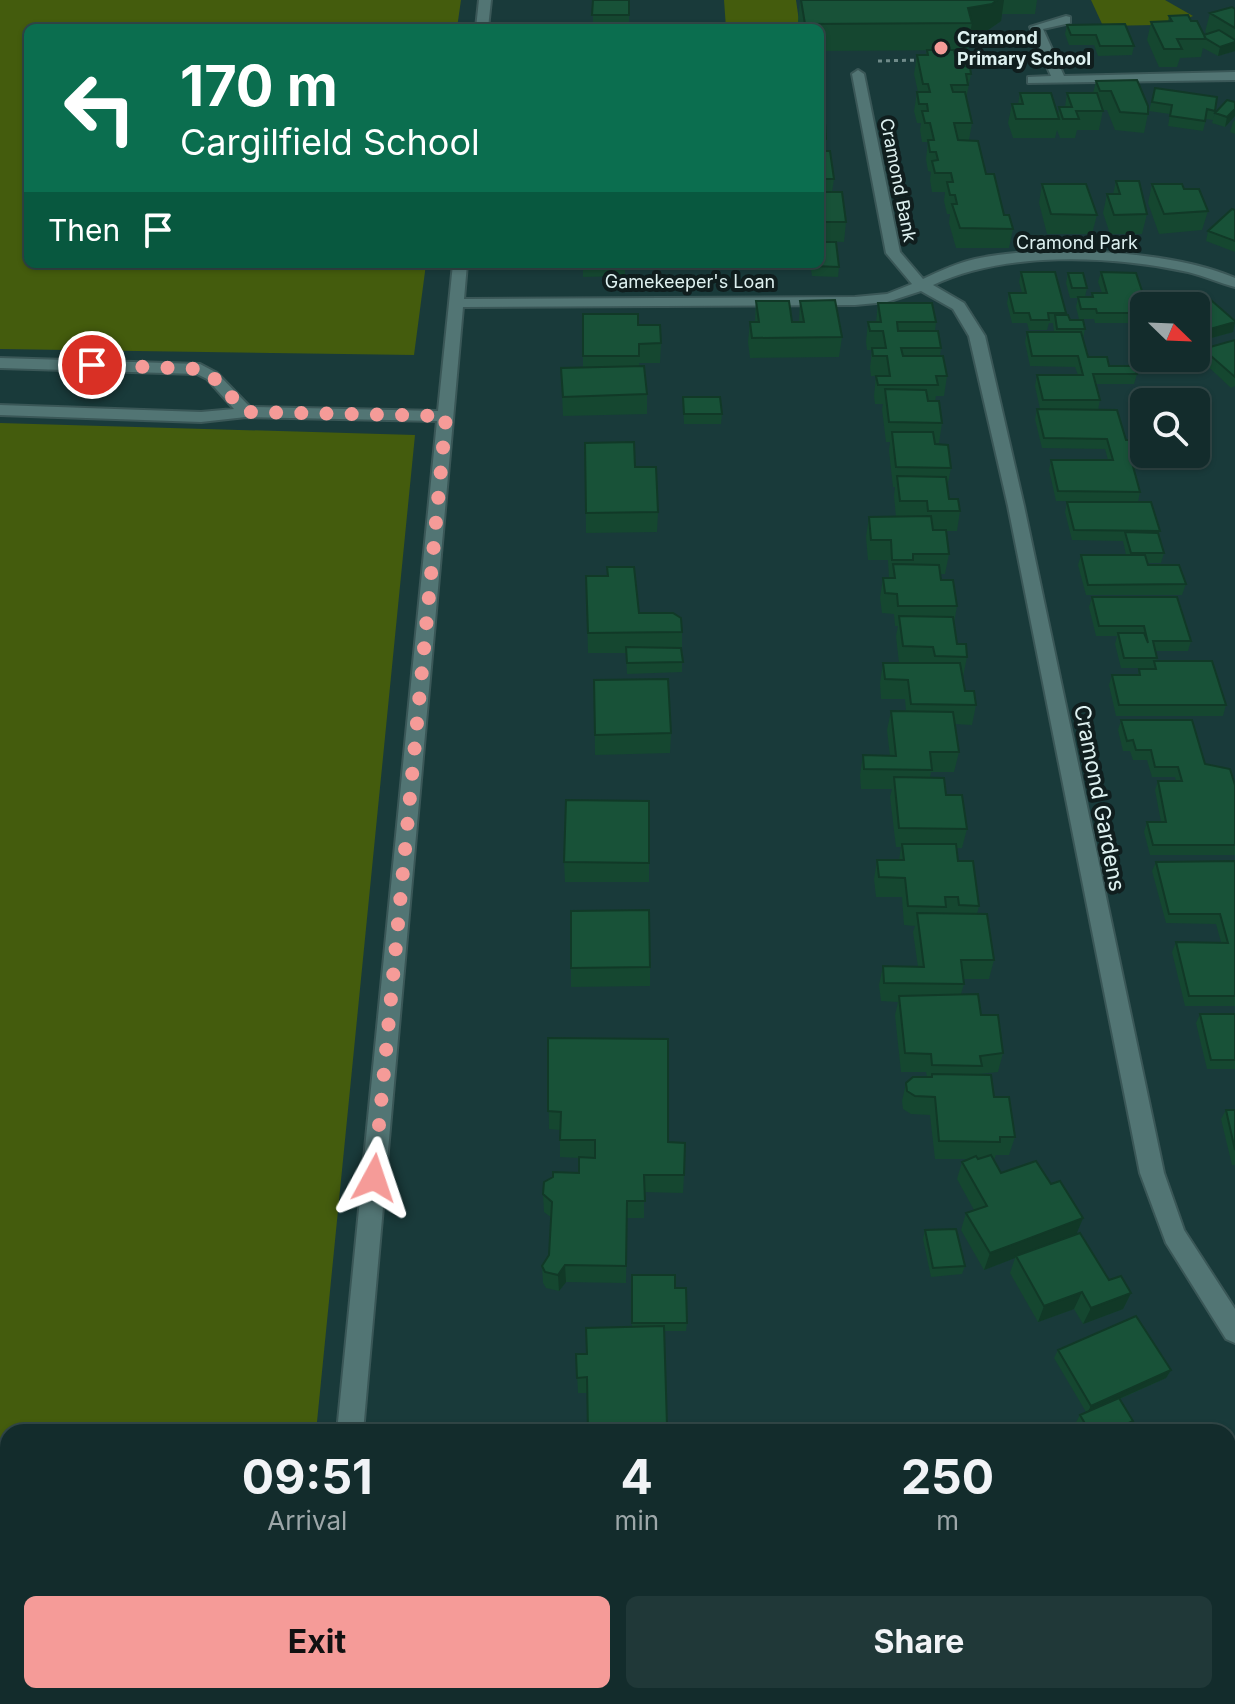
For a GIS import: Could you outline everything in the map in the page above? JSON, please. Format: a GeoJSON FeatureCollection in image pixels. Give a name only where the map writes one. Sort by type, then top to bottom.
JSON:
{"type":"FeatureCollection","features":[{"type":"Feature","properties":{"kind":"street"},"geometry":{"type":"LineString","coordinates":[[482,24],[485,0]]}},
{"type":"Feature","properties":{"kind":"street"},"geometry":{"type":"LineString","coordinates":[[1058,77],[1045,54],[1036,27],[1066,20]]}},
{"type":"Feature","properties":{"kind":"street","name":"Cramond Bank"},"geometry":{"type":"LineString","coordinates":[[858,74],[893,253],[920,284]]}},
{"type":"Feature","properties":{"kind":"street"},"geometry":{"type":"LineString","coordinates":[[1032,80],[1058,77],[1235,76]]}},
{"type":"Feature","properties":{"kind":"street","name":"Cramond Park"},"geometry":{"type":"LineString","coordinates":[[920,284],[980,262],[1036,259],[1178,263],[1213,271],[1235,283]]}},
{"type":"Feature","properties":{"kind":"street"},"geometry":{"type":"LineString","coordinates":[[351,1424],[460,268]]}},
{"type":"Feature","properties":{"kind":"street","name":"Gamekeeper's Loan"},"geometry":{"type":"LineString","coordinates":[[456,303],[855,301],[892,297],[920,284]]}},
{"type":"Feature","properties":{"kind":"street","name":"Cramond Gardens"},"geometry":{"type":"LineString","coordinates":[[920,284],[959,306],[977,336],[1016,506],[1152,1173],[1174,1235],[1235,1331]]}},
{"type":"Feature","properties":{"kind":"street"},"geometry":{"type":"LineString","coordinates":[[0,363],[200,369],[212,376],[246,412]]}},
{"type":"Feature","properties":{"kind":"street"},"geometry":{"type":"LineString","coordinates":[[0,410],[201,417],[246,412],[446,416]]}},
{"type":"Feature","properties":{"kind":"path"},"geometry":{"type":"LineString","coordinates":[[947,60],[1045,54]]}},
{"type":"Feature","properties":{"kind":"path"},"geometry":{"type":"LineString","coordinates":[[858,74],[878,68],[878,61],[933,60]]}},
{"type":"Feature","properties":{"kind":"green space"},"geometry":{"type":"Polygon","coordinates":[[[0,0],[461,0],[458,24],[24,24],[24,268],[425,268],[414,355],[0,349],[0,0]]]}},
{"type":"Feature","properties":{"kind":"green space"},"geometry":{"type":"Polygon","coordinates":[[[724,0],[796,0],[799,24],[726,24],[724,0]]]}},
{"type":"Feature","properties":{"kind":"green space"},"geometry":{"type":"Polygon","coordinates":[[[1091,0],[1165,0],[1193,16],[1158,31],[1155,25],[1103,26],[1091,0]]]}},
{"type":"Feature","properties":{"kind":"green space"},"geometry":{"type":"Polygon","coordinates":[[[0,423],[415,435],[317,1424],[0,1424],[0,423]]]}},
{"type":"Feature","properties":{"kind":"building"},"geometry":{"type":"Polygon","coordinates":[[[593,0],[629,0],[629,15],[592,15],[593,0]]]}},
{"type":"Feature","properties":{"kind":"building"},"geometry":{"type":"Polygon","coordinates":[[[801,0],[997,0],[992,4],[968,8],[972,23],[805,24],[801,0]]]}},
{"type":"Feature","properties":{"kind":"building"},"geometry":{"type":"Polygon","coordinates":[[[1232,7],[1235,9],[1235,28],[1210,13],[1232,7]]]}},
{"type":"Feature","properties":{"kind":"building"},"geometry":{"type":"Polygon","coordinates":[[[1188,15],[1191,21],[1197,21],[1206,39],[1177,39],[1182,49],[1164,49],[1151,22],[1172,21],[1169,16],[1188,15]]]}},
{"type":"Feature","properties":{"kind":"building"},"geometry":{"type":"Polygon","coordinates":[[[1125,24],[1134,46],[1100,46],[1096,35],[1071,35],[1067,25],[1125,24]]]}},
{"type":"Feature","properties":{"kind":"building"},"geometry":{"type":"Polygon","coordinates":[[[1219,30],[1235,42],[1220,47],[1205,38],[1204,35],[1219,30]]]}},
{"type":"Feature","properties":{"kind":"building"},"geometry":{"type":"Polygon","coordinates":[[[927,50],[954,50],[955,55],[962,55],[964,66],[970,67],[971,74],[966,74],[968,85],[951,85],[953,92],[965,92],[972,123],[954,123],[958,140],[978,141],[986,174],[994,174],[1004,215],[1009,215],[1013,229],[960,228],[952,204],[957,204],[955,195],[950,195],[947,182],[953,182],[951,173],[935,173],[932,161],[938,160],[936,152],[930,152],[928,140],[934,140],[930,123],[925,123],[922,111],[928,111],[927,104],[919,104],[917,92],[930,92],[928,84],[923,84],[917,55],[928,55],[927,50]]]}},
{"type":"Feature","properties":{"kind":"building"},"geometry":{"type":"Polygon","coordinates":[[[1137,80],[1148,106],[1148,114],[1120,112],[1111,91],[1100,91],[1096,81],[1137,80]]]}},
{"type":"Feature","properties":{"kind":"building"},"geometry":{"type":"Polygon","coordinates":[[[1155,88],[1217,97],[1215,111],[1207,109],[1205,121],[1170,116],[1172,105],[1152,102],[1155,88]]]}},
{"type":"Feature","properties":{"kind":"building"},"geometry":{"type":"Polygon","coordinates":[[[1020,93],[1051,93],[1059,119],[1016,119],[1012,104],[1023,104],[1020,93]]]}},
{"type":"Feature","properties":{"kind":"building"},"geometry":{"type":"Polygon","coordinates":[[[1067,93],[1097,93],[1103,111],[1076,111],[1079,119],[1063,119],[1059,107],[1072,107],[1067,93]]]}},
{"type":"Feature","properties":{"kind":"building"},"geometry":{"type":"Polygon","coordinates":[[[1227,100],[1235,102],[1235,109],[1227,117],[1215,113],[1227,100]]]}},
{"type":"Feature","properties":{"kind":"building"},"geometry":{"type":"Polygon","coordinates":[[[824,151],[830,151],[834,179],[824,179],[824,151]]]}},
{"type":"Feature","properties":{"kind":"building"},"geometry":{"type":"Polygon","coordinates":[[[1116,181],[1139,181],[1147,214],[1114,215],[1107,194],[1120,194],[1116,181]]]}},
{"type":"Feature","properties":{"kind":"building"},"geometry":{"type":"Polygon","coordinates":[[[1042,184],[1086,184],[1097,215],[1051,214],[1042,184]]]}},
{"type":"Feature","properties":{"kind":"building"},"geometry":{"type":"Polygon","coordinates":[[[1152,184],[1182,184],[1184,189],[1199,189],[1208,211],[1164,214],[1152,184]]]}},
{"type":"Feature","properties":{"kind":"building"},"geometry":{"type":"Polygon","coordinates":[[[824,192],[842,192],[846,222],[824,222],[824,192]]]}},
{"type":"Feature","properties":{"kind":"building"},"geometry":{"type":"Polygon","coordinates":[[[1232,209],[1235,210],[1235,241],[1208,231],[1232,209]]]}},
{"type":"Feature","properties":{"kind":"building"},"geometry":{"type":"Polygon","coordinates":[[[824,242],[836,242],[839,267],[824,266],[824,242]]]}},
{"type":"Feature","properties":{"kind":"building"},"geometry":{"type":"Polygon","coordinates":[[[1021,272],[1055,272],[1066,313],[1048,313],[1049,320],[1031,320],[1029,313],[1014,313],[1009,293],[1026,293],[1021,272]]]}},
{"type":"Feature","properties":{"kind":"building"},"geometry":{"type":"Polygon","coordinates":[[[1101,272],[1136,273],[1142,292],[1130,292],[1130,313],[1097,313],[1096,309],[1081,309],[1078,297],[1107,293],[1101,272]]]}},
{"type":"Feature","properties":{"kind":"building"},"geometry":{"type":"Polygon","coordinates":[[[1068,273],[1083,273],[1087,288],[1072,288],[1068,273]]]}},
{"type":"Feature","properties":{"kind":"building"},"geometry":{"type":"Polygon","coordinates":[[[1210,299],[1235,321],[1210,329],[1210,299]]]}},
{"type":"Feature","properties":{"kind":"building"},"geometry":{"type":"Polygon","coordinates":[[[835,300],[842,337],[752,338],[750,322],[759,322],[756,301],[789,301],[792,322],[804,322],[800,301],[835,300]]]}},
{"type":"Feature","properties":{"kind":"building"},"geometry":{"type":"Polygon","coordinates":[[[878,303],[932,303],[936,322],[897,322],[898,331],[938,331],[941,348],[901,348],[903,356],[943,356],[947,376],[936,376],[938,385],[878,385],[876,376],[890,376],[887,356],[873,356],[872,348],[886,348],[883,331],[870,331],[868,322],[881,322],[878,303]]]}},
{"type":"Feature","properties":{"kind":"building"},"geometry":{"type":"Polygon","coordinates":[[[583,314],[638,314],[638,325],[660,325],[661,343],[639,344],[639,356],[583,356],[583,314]]]}},
{"type":"Feature","properties":{"kind":"building"},"geometry":{"type":"Polygon","coordinates":[[[1055,315],[1083,320],[1085,329],[1057,329],[1055,315]]]}},
{"type":"Feature","properties":{"kind":"building"},"geometry":{"type":"Polygon","coordinates":[[[1027,332],[1081,332],[1088,357],[1107,357],[1109,366],[1130,366],[1130,372],[1137,374],[1093,374],[1100,400],[1043,400],[1037,375],[1083,375],[1078,356],[1032,356],[1027,332]]]}},
{"type":"Feature","properties":{"kind":"building"},"geometry":{"type":"Polygon","coordinates":[[[1235,340],[1235,377],[1210,355],[1210,347],[1235,340]]]}},
{"type":"Feature","properties":{"kind":"building"},"geometry":{"type":"Polygon","coordinates":[[[644,366],[647,394],[563,397],[561,368],[644,366]]]}},
{"type":"Feature","properties":{"kind":"building"},"geometry":{"type":"Polygon","coordinates":[[[885,389],[926,390],[928,401],[939,401],[942,423],[889,422],[885,389]]]}},
{"type":"Feature","properties":{"kind":"building"},"geometry":{"type":"Polygon","coordinates":[[[683,397],[720,397],[722,414],[684,414],[683,397]]]}},
{"type":"Feature","properties":{"kind":"building"},"geometry":{"type":"Polygon","coordinates":[[[1037,409],[1117,410],[1126,440],[1130,440],[1130,468],[1133,468],[1140,492],[1058,491],[1051,460],[1113,460],[1107,439],[1044,438],[1037,409]]]}},
{"type":"Feature","properties":{"kind":"building"},"geometry":{"type":"Polygon","coordinates":[[[892,432],[933,432],[935,444],[948,445],[951,468],[896,467],[892,432]]]}},
{"type":"Feature","properties":{"kind":"building"},"geometry":{"type":"Polygon","coordinates":[[[634,442],[635,467],[656,467],[658,512],[586,513],[585,443],[634,442]]]}},
{"type":"Feature","properties":{"kind":"building"},"geometry":{"type":"Polygon","coordinates":[[[897,476],[946,477],[949,499],[958,499],[960,511],[928,511],[927,501],[900,501],[897,476]]]}},
{"type":"Feature","properties":{"kind":"building"},"geometry":{"type":"Polygon","coordinates":[[[1067,502],[1151,502],[1160,531],[1074,530],[1067,502]]]}},
{"type":"Feature","properties":{"kind":"building"},"geometry":{"type":"Polygon","coordinates":[[[931,516],[933,530],[946,530],[949,554],[913,554],[913,560],[892,560],[891,540],[871,540],[869,517],[931,516]]]}},
{"type":"Feature","properties":{"kind":"building"},"geometry":{"type":"Polygon","coordinates":[[[1125,532],[1158,533],[1164,553],[1131,553],[1125,532]]]}},
{"type":"Feature","properties":{"kind":"building"},"geometry":{"type":"Polygon","coordinates":[[[1081,555],[1145,555],[1148,565],[1179,565],[1186,584],[1088,585],[1081,555]]]}},
{"type":"Feature","properties":{"kind":"building"},"geometry":{"type":"Polygon","coordinates":[[[893,564],[939,565],[941,580],[953,580],[957,606],[898,606],[897,594],[885,593],[883,578],[895,578],[893,564]]]}},
{"type":"Feature","properties":{"kind":"building"},"geometry":{"type":"Polygon","coordinates":[[[607,567],[634,567],[639,613],[673,613],[681,618],[682,632],[588,633],[586,576],[608,576],[607,567]]]}},
{"type":"Feature","properties":{"kind":"building"},"geometry":{"type":"Polygon","coordinates":[[[1092,597],[1177,597],[1191,641],[1153,641],[1157,658],[1124,658],[1118,633],[1144,633],[1148,643],[1144,626],[1099,626],[1092,597]]]}},
{"type":"Feature","properties":{"kind":"building"},"geometry":{"type":"Polygon","coordinates":[[[899,616],[953,617],[957,644],[966,644],[967,657],[935,656],[933,647],[903,646],[899,616]]]}},
{"type":"Feature","properties":{"kind":"building"},"geometry":{"type":"Polygon","coordinates":[[[626,647],[681,648],[683,662],[627,663],[626,647]]]}},
{"type":"Feature","properties":{"kind":"building"},"geometry":{"type":"Polygon","coordinates":[[[1154,661],[1212,661],[1226,705],[1119,705],[1112,675],[1140,675],[1139,669],[1156,669],[1154,661]]]}},
{"type":"Feature","properties":{"kind":"building"},"geometry":{"type":"Polygon","coordinates":[[[883,663],[960,663],[965,691],[974,691],[976,705],[911,704],[908,680],[885,679],[883,663]]]}},
{"type":"Feature","properties":{"kind":"building"},"geometry":{"type":"Polygon","coordinates":[[[668,679],[671,733],[595,735],[594,680],[668,679]]]}},
{"type":"Feature","properties":{"kind":"building"},"geometry":{"type":"Polygon","coordinates":[[[891,711],[953,712],[959,752],[930,752],[932,770],[864,769],[863,755],[896,756],[891,711]]]}},
{"type":"Feature","properties":{"kind":"building"},"geometry":{"type":"Polygon","coordinates":[[[1121,720],[1192,720],[1205,764],[1230,769],[1235,785],[1235,845],[1153,845],[1147,822],[1166,822],[1158,781],[1182,781],[1178,767],[1155,767],[1151,750],[1136,750],[1133,740],[1127,741],[1121,720]]]}},
{"type":"Feature","properties":{"kind":"building"},"geometry":{"type":"Polygon","coordinates":[[[894,777],[944,778],[946,795],[962,795],[967,829],[899,828],[894,777]]]}},
{"type":"Feature","properties":{"kind":"building"},"geometry":{"type":"Polygon","coordinates":[[[566,800],[649,801],[649,863],[564,862],[566,800]]]}},
{"type":"Feature","properties":{"kind":"building"},"geometry":{"type":"Polygon","coordinates":[[[902,844],[956,844],[958,861],[973,861],[979,906],[959,905],[958,897],[945,897],[946,907],[908,906],[905,878],[879,877],[877,860],[904,860],[902,844]]]}},
{"type":"Feature","properties":{"kind":"building"},"geometry":{"type":"Polygon","coordinates":[[[1235,861],[1235,996],[1189,996],[1176,942],[1228,943],[1220,914],[1169,914],[1156,862],[1235,861]]]}},
{"type":"Feature","properties":{"kind":"building"},"geometry":{"type":"Polygon","coordinates":[[[649,910],[650,967],[571,968],[571,911],[649,910]]]}},
{"type":"Feature","properties":{"kind":"building"},"geometry":{"type":"Polygon","coordinates":[[[917,913],[987,914],[994,960],[961,960],[964,984],[884,983],[883,966],[924,967],[917,913]]]}},
{"type":"Feature","properties":{"kind":"building"},"geometry":{"type":"Polygon","coordinates":[[[978,994],[981,1015],[998,1015],[1003,1053],[980,1056],[982,1066],[932,1065],[931,1054],[905,1053],[899,996],[978,994]]]}},
{"type":"Feature","properties":{"kind":"building"},"geometry":{"type":"Polygon","coordinates":[[[1200,1014],[1235,1014],[1235,1060],[1211,1060],[1200,1014]]]}},
{"type":"Feature","properties":{"kind":"building"},"geometry":{"type":"Polygon","coordinates":[[[548,1038],[668,1039],[668,1142],[685,1143],[684,1175],[644,1175],[645,1201],[627,1201],[626,1266],[565,1265],[558,1275],[545,1272],[542,1266],[549,1255],[552,1202],[543,1194],[544,1182],[553,1177],[553,1172],[579,1173],[579,1157],[595,1158],[595,1140],[560,1140],[561,1112],[548,1111],[548,1038]]]}},
{"type":"Feature","properties":{"kind":"building"},"geometry":{"type":"Polygon","coordinates":[[[932,1074],[991,1075],[994,1097],[1009,1097],[1015,1137],[1000,1137],[1000,1142],[939,1141],[935,1097],[915,1096],[907,1091],[906,1083],[913,1077],[932,1077],[932,1074]]]}},
{"type":"Feature","properties":{"kind":"building"},"geometry":{"type":"Polygon","coordinates":[[[1226,1110],[1235,1110],[1235,1150],[1226,1110]]]}},
{"type":"Feature","properties":{"kind":"building"},"geometry":{"type":"Polygon","coordinates":[[[991,1155],[1001,1173],[1036,1161],[1051,1184],[1060,1181],[1083,1218],[990,1253],[966,1213],[987,1206],[962,1162],[976,1156],[978,1159],[991,1155]]]}},
{"type":"Feature","properties":{"kind":"building"},"geometry":{"type":"Polygon","coordinates":[[[956,1229],[965,1266],[933,1268],[925,1230],[956,1229]]]}},
{"type":"Feature","properties":{"kind":"building"},"geometry":{"type":"Polygon","coordinates":[[[1080,1233],[1109,1280],[1121,1276],[1131,1293],[1091,1308],[1082,1292],[1044,1306],[1016,1256],[1080,1233]]]}},
{"type":"Feature","properties":{"kind":"building"},"geometry":{"type":"Polygon","coordinates":[[[632,1275],[675,1275],[675,1288],[686,1288],[687,1323],[632,1323],[632,1275]]]}},
{"type":"Feature","properties":{"kind":"building"},"geometry":{"type":"Polygon","coordinates":[[[1136,1316],[1171,1370],[1091,1406],[1058,1350],[1136,1316]]]}},
{"type":"Feature","properties":{"kind":"building"},"geometry":{"type":"Polygon","coordinates":[[[664,1326],[667,1424],[588,1424],[587,1377],[577,1378],[576,1354],[587,1354],[586,1328],[664,1326]]]}},
{"type":"Feature","properties":{"kind":"building"},"geometry":{"type":"Polygon","coordinates":[[[1119,1398],[1133,1421],[1127,1424],[1085,1424],[1080,1415],[1119,1398]]]}},
{"type":"Feature","properties":{"kind":"place","name":"Cramond Primary School"},"geometry":{"type":"Point","coordinates":[941,48]}},
{"type":"Feature","properties":{"kind":"route"},"geometry":{"type":"LineString","coordinates":[[92,365],[184,366],[200,369],[212,376],[246,412],[446,416],[374,1178]]}}]}
